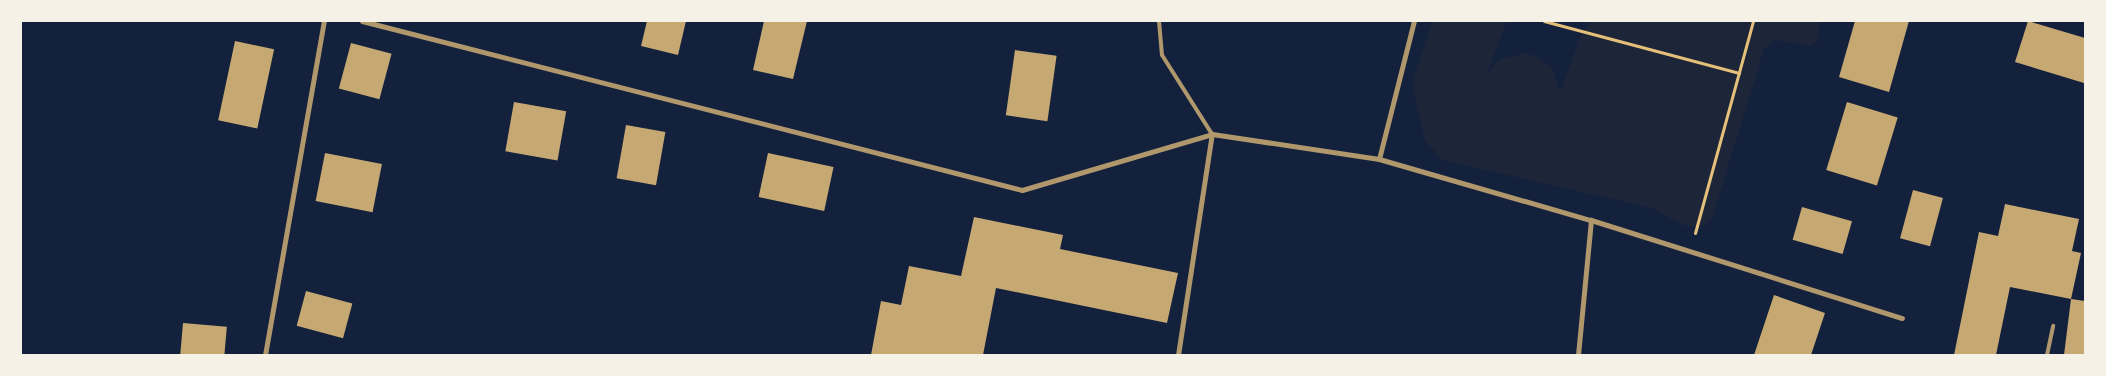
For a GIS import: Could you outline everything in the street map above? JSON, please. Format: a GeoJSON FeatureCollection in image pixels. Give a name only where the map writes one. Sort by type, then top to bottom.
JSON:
{"type":"FeatureCollection","features":[{"type":"Feature","properties":{"kind":"street"},"geometry":{"type":"LineString","coordinates":[[265,355],[324,21]]}},
{"type":"Feature","properties":{"kind":"street"},"geometry":{"type":"LineString","coordinates":[[362,21],[1022,190],[1212,134],[1379,159],[1591,220],[1902,318]]}},
{"type":"Feature","properties":{"kind":"street"},"geometry":{"type":"LineString","coordinates":[[1379,159],[1414,21]]}},
{"type":"Feature","properties":{"kind":"street"},"geometry":{"type":"LineString","coordinates":[[1178,355],[1212,134]]}},
{"type":"Feature","properties":{"kind":"street"},"geometry":{"type":"LineString","coordinates":[[1578,355],[1591,220]]}},
{"type":"Feature","properties":{"kind":"lane"},"geometry":{"type":"LineString","coordinates":[[1159,21],[1162,55],[1212,134]]}},
{"type":"Feature","properties":{"kind":"lane"},"geometry":{"type":"LineString","coordinates":[[2047,355],[2053,326]]}},
{"type":"Feature","properties":{"kind":"path"},"geometry":{"type":"LineString","coordinates":[[1544,21],[1739,73]]}},
{"type":"Feature","properties":{"kind":"path"},"geometry":{"type":"LineString","coordinates":[[1690,251],[1753,21]]}},
{"type":"Feature","properties":{"kind":"shaded area"},"geometry":{"type":"Polygon","coordinates":[[[1433,21],[1507,21],[1486,75],[1499,60],[1525,53],[1538,57],[1552,68],[1560,93],[1580,38],[1591,21],[1820,21],[1817,42],[1811,46],[1775,40],[1764,49],[1713,215],[1707,224],[1697,227],[1683,225],[1652,208],[1442,160],[1425,140],[1414,92],[1414,78],[1433,21]]]}},
{"type":"Feature","properties":{"kind":"building"},"geometry":{"type":"Polygon","coordinates":[[[647,21],[686,21],[678,55],[641,46],[647,21]]]}},
{"type":"Feature","properties":{"kind":"building"},"geometry":{"type":"Polygon","coordinates":[[[764,21],[807,21],[793,79],[753,70],[764,21]]]}},
{"type":"Feature","properties":{"kind":"building"},"geometry":{"type":"Polygon","coordinates":[[[1855,21],[1909,21],[1889,92],[1839,77],[1855,21]]]}},
{"type":"Feature","properties":{"kind":"building"},"geometry":{"type":"Polygon","coordinates":[[[2028,21],[2085,38],[2084,83],[2015,62],[2028,21]]]}},
{"type":"Feature","properties":{"kind":"building"},"geometry":{"type":"Polygon","coordinates":[[[235,41],[274,49],[257,129],[218,120],[235,41]]]}},
{"type":"Feature","properties":{"kind":"building"},"geometry":{"type":"Polygon","coordinates":[[[351,43],[392,54],[379,99],[339,88],[351,43]]]}},
{"type":"Feature","properties":{"kind":"building"},"geometry":{"type":"Polygon","coordinates":[[[1015,50],[1057,56],[1047,121],[1006,115],[1015,50]]]}},
{"type":"Feature","properties":{"kind":"building"},"geometry":{"type":"Polygon","coordinates":[[[514,102],[566,111],[558,160],[505,151],[514,102]]]}},
{"type":"Feature","properties":{"kind":"building"},"geometry":{"type":"Polygon","coordinates":[[[1847,102],[1898,117],[1877,185],[1826,170],[1847,102]]]}},
{"type":"Feature","properties":{"kind":"building"},"geometry":{"type":"Polygon","coordinates":[[[626,125],[665,132],[656,185],[617,178],[626,125]]]}},
{"type":"Feature","properties":{"kind":"building"},"geometry":{"type":"Polygon","coordinates":[[[325,153],[382,164],[373,212],[316,201],[325,153]]]}},
{"type":"Feature","properties":{"kind":"building"},"geometry":{"type":"Polygon","coordinates":[[[768,153],[834,167],[824,211],[759,197],[768,153]]]}},
{"type":"Feature","properties":{"kind":"building"},"geometry":{"type":"Polygon","coordinates":[[[1913,190],[1943,198],[1930,246],[1900,238],[1913,190]]]}},
{"type":"Feature","properties":{"kind":"building"},"geometry":{"type":"Polygon","coordinates":[[[2005,204],[2079,219],[2072,251],[2081,253],[2071,299],[2010,287],[1996,355],[1954,355],[1979,232],[1998,236],[2005,204]]]}},
{"type":"Feature","properties":{"kind":"building"},"geometry":{"type":"Polygon","coordinates":[[[1802,207],[1852,221],[1843,254],[1793,240],[1802,207]]]}},
{"type":"Feature","properties":{"kind":"building"},"geometry":{"type":"Polygon","coordinates":[[[974,217],[1063,235],[1060,249],[1178,273],[1167,323],[996,288],[983,355],[871,355],[881,301],[901,305],[909,266],[961,276],[974,217]]]}},
{"type":"Feature","properties":{"kind":"building"},"geometry":{"type":"Polygon","coordinates":[[[306,291],[352,303],[343,338],[297,326],[306,291]]]}},
{"type":"Feature","properties":{"kind":"building"},"geometry":{"type":"Polygon","coordinates":[[[1774,295],[1825,313],[1811,355],[1754,355],[1774,295]]]}},
{"type":"Feature","properties":{"kind":"building"},"geometry":{"type":"Polygon","coordinates":[[[2071,299],[2085,301],[2085,355],[2064,355],[2071,299]]]}},
{"type":"Feature","properties":{"kind":"building"},"geometry":{"type":"Polygon","coordinates":[[[183,323],[227,327],[224,355],[180,355],[183,323]]]}}]}
